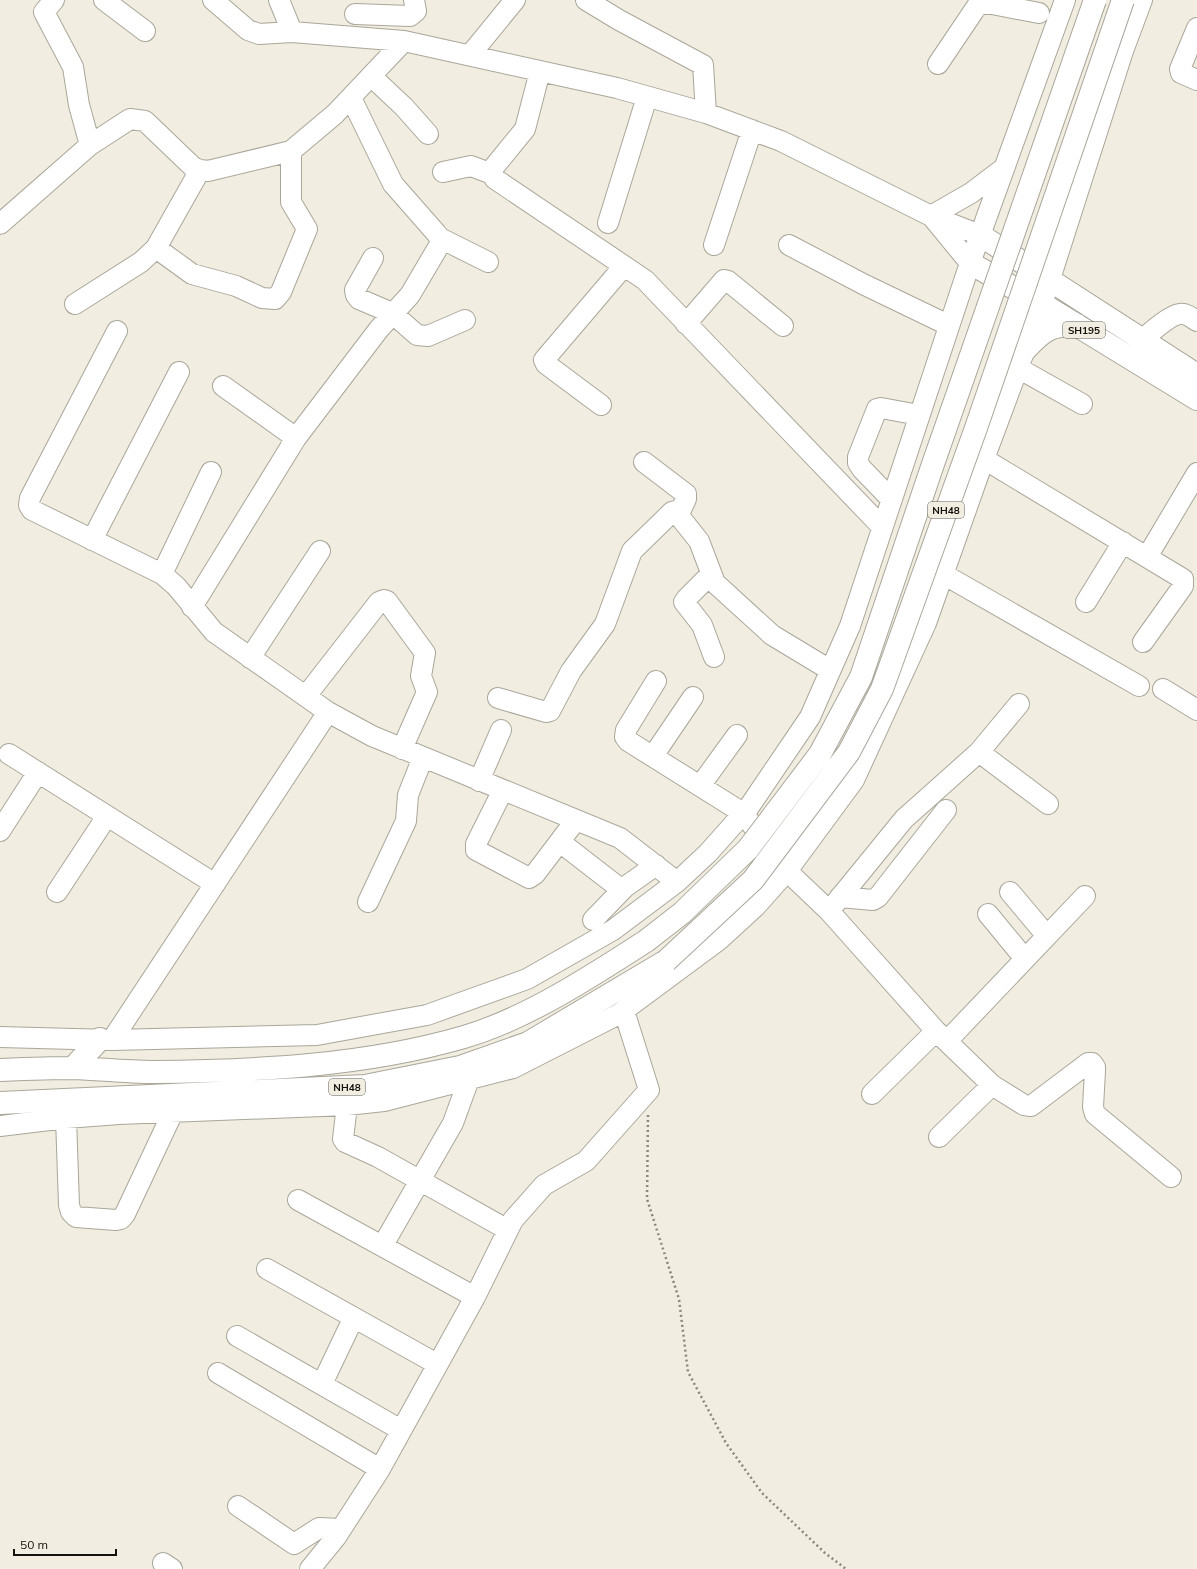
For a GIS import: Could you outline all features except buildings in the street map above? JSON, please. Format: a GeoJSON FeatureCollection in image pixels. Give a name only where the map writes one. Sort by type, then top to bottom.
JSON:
{"type":"FeatureCollection","features":[{"type":"Feature","properties":{"kind":"main road","name":"NH48"},"geometry":{"type":"LineString","coordinates":[[0,1070],[73,1068],[151,1072],[277,1067],[380,1058],[465,1037],[518,1016],[590,977],[646,941],[682,913],[748,849],[820,754],[861,677],[932,467],[1094,0]]}},
{"type":"Feature","properties":{"kind":"main road","name":"NH48"},"geometry":{"type":"LineString","coordinates":[[0,1103],[366,1086],[460,1067],[528,1042],[666,961],[753,880],[849,752],[882,689],[978,420],[1123,0]]}},
{"type":"Feature","properties":{"kind":"main road"},"geometry":{"type":"LineString","coordinates":[[980,235],[1197,375]]}},
{"type":"Feature","properties":{"kind":"main road","name":"SH195"},"geometry":{"type":"LineString","coordinates":[[970,262],[1077,325],[1197,399]]}},
{"type":"Feature","properties":{"kind":"main road"},"geometry":{"type":"LineString","coordinates":[[1021,359],[1040,334],[1051,327],[1063,324],[1077,325]]}},
{"type":"Feature","properties":{"kind":"main road"},"geometry":{"type":"LineString","coordinates":[[73,1068],[106,1040]]}},
{"type":"Feature","properties":{"kind":"main road"},"geometry":{"type":"LineString","coordinates":[[96,1099],[119,1114]]}},
{"type":"Feature","properties":{"kind":"street"},"geometry":{"type":"LineString","coordinates":[[54,0],[44,12],[73,67],[79,105],[90,145]]}},
{"type":"Feature","properties":{"kind":"street"},"geometry":{"type":"LineString","coordinates":[[104,0],[145,31]]}},
{"type":"Feature","properties":{"kind":"street"},"geometry":{"type":"LineString","coordinates":[[213,0],[254,33],[292,32],[404,41],[617,88],[706,113],[781,141],[931,216],[980,235]]}},
{"type":"Feature","properties":{"kind":"street"},"geometry":{"type":"LineString","coordinates":[[279,0],[292,32]]}},
{"type":"Feature","properties":{"kind":"street"},"geometry":{"type":"LineString","coordinates":[[350,36],[356,7],[410,16],[416,11],[414,0]]}},
{"type":"Feature","properties":{"kind":"street"},"geometry":{"type":"LineString","coordinates":[[470,55],[515,0]]}},
{"type":"Feature","properties":{"kind":"street"},"geometry":{"type":"LineString","coordinates":[[586,0],[619,20],[703,65],[706,113]]}},
{"type":"Feature","properties":{"kind":"street"},"geometry":{"type":"LineString","coordinates":[[0,1037],[106,1040],[317,1035],[427,1015],[527,979],[613,930],[677,882],[708,853],[739,817],[810,717],[850,626],[948,325],[1066,0]]}},
{"type":"Feature","properties":{"kind":"street"},"geometry":{"type":"LineString","coordinates":[[0,1126],[66,1118],[119,1114],[347,1105],[384,1101],[513,1068],[624,1011],[719,940],[755,907],[784,875],[854,780],[926,623],[984,459],[1042,304],[1122,50],[1142,0]]}},
{"type":"Feature","properties":{"kind":"street"},"geometry":{"type":"LineString","coordinates":[[938,64],[977,6],[981,4],[987,3],[1034,6],[1054,33]]}},
{"type":"Feature","properties":{"kind":"street"},"geometry":{"type":"LineString","coordinates":[[1197,28],[1180,69],[1181,73],[1197,80]]}},
{"type":"Feature","properties":{"kind":"street"},"geometry":{"type":"LineString","coordinates":[[0,224],[90,145],[130,120],[145,121],[200,170],[208,171],[291,151],[335,114],[404,41]]}},
{"type":"Feature","properties":{"kind":"street"},"geometry":{"type":"LineString","coordinates":[[492,174],[494,167],[525,129],[540,71]]}},
{"type":"Feature","properties":{"kind":"street"},"geometry":{"type":"LineString","coordinates":[[371,76],[399,102],[428,134]]}},
{"type":"Feature","properties":{"kind":"street"},"geometry":{"type":"LineString","coordinates":[[608,223],[647,96]]}},
{"type":"Feature","properties":{"kind":"street"},"geometry":{"type":"LineString","coordinates":[[351,98],[393,184],[440,238],[488,262]]}},
{"type":"Feature","properties":{"kind":"street"},"geometry":{"type":"LineString","coordinates":[[714,245],[752,130]]}},
{"type":"Feature","properties":{"kind":"street"},"geometry":{"type":"LineString","coordinates":[[156,248],[192,274],[236,286],[262,298],[275,299],[281,292],[307,229],[291,202],[291,151]]}},
{"type":"Feature","properties":{"kind":"street"},"geometry":{"type":"LineString","coordinates":[[443,172],[471,166],[492,174],[495,179],[645,280],[882,527]]}},
{"type":"Feature","properties":{"kind":"street"},"geometry":{"type":"LineString","coordinates":[[931,216],[971,193],[1004,168]]}},
{"type":"Feature","properties":{"kind":"street"},"geometry":{"type":"LineString","coordinates":[[75,304],[141,262],[156,248],[200,170]]}},
{"type":"Feature","properties":{"kind":"street"},"geometry":{"type":"LineString","coordinates":[[931,216],[970,262]]}},
{"type":"Feature","properties":{"kind":"street"},"geometry":{"type":"LineString","coordinates":[[192,607],[296,438],[392,312],[414,289],[440,244],[440,238]]}},
{"type":"Feature","properties":{"kind":"street"},"geometry":{"type":"LineString","coordinates":[[789,246],[862,284],[948,325]]}},
{"type":"Feature","properties":{"kind":"street"},"geometry":{"type":"LineString","coordinates":[[373,258],[355,290],[359,299],[392,312],[417,335],[428,336],[465,320]]}},
{"type":"Feature","properties":{"kind":"street"},"geometry":{"type":"LineString","coordinates":[[601,405],[546,364],[544,360],[624,266]]}},
{"type":"Feature","properties":{"kind":"street"},"geometry":{"type":"LineString","coordinates":[[686,324],[724,280],[728,281],[783,326]]}},
{"type":"Feature","properties":{"kind":"street"},"geometry":{"type":"LineString","coordinates":[[1143,339],[1174,316],[1180,314],[1188,315],[1197,321]]}},
{"type":"Feature","properties":{"kind":"street"},"geometry":{"type":"LineString","coordinates":[[117,332],[30,498],[29,505],[32,510],[162,574],[176,586],[214,632],[328,712],[372,736],[402,749],[620,838],[677,882]]}},
{"type":"Feature","properties":{"kind":"street"},"geometry":{"type":"LineString","coordinates":[[1021,359],[1082,404]]}},
{"type":"Feature","properties":{"kind":"street"},"geometry":{"type":"LineString","coordinates":[[92,540],[179,372]]}},
{"type":"Feature","properties":{"kind":"street"},"geometry":{"type":"LineString","coordinates":[[223,386],[296,438]]}},
{"type":"Feature","properties":{"kind":"street"},"geometry":{"type":"LineString","coordinates":[[891,500],[858,463],[858,457],[878,409],[881,408],[919,415]]}},
{"type":"Feature","properties":{"kind":"street"},"geometry":{"type":"LineString","coordinates":[[984,459],[1183,579],[1182,586],[1143,642]]}},
{"type":"Feature","properties":{"kind":"street"},"geometry":{"type":"LineString","coordinates":[[644,462],[686,494],[686,499],[679,514]]}},
{"type":"Feature","properties":{"kind":"street"},"geometry":{"type":"LineString","coordinates":[[162,574],[211,472]]}},
{"type":"Feature","properties":{"kind":"street"},"geometry":{"type":"LineString","coordinates":[[1147,557],[1197,473]]}},
{"type":"Feature","properties":{"kind":"street"},"geometry":{"type":"LineString","coordinates":[[498,698],[546,712],[550,711],[571,671],[605,624],[632,551],[672,512],[675,511],[679,514],[699,541],[715,583],[767,631],[830,670]]}},
{"type":"Feature","properties":{"kind":"street"},"geometry":{"type":"LineString","coordinates":[[1086,602],[1123,542]]}},
{"type":"Feature","properties":{"kind":"street"},"geometry":{"type":"LineString","coordinates":[[250,658],[320,551]]}},
{"type":"Feature","properties":{"kind":"street"},"geometry":{"type":"LineString","coordinates":[[711,574],[684,602],[702,625],[714,657]]}},
{"type":"Feature","properties":{"kind":"street"},"geometry":{"type":"LineString","coordinates":[[943,574],[1139,686]]}},
{"type":"Feature","properties":{"kind":"street"},"geometry":{"type":"LineString","coordinates":[[306,696],[379,602],[384,600],[387,601],[425,653],[421,676],[428,692],[402,749]]}},
{"type":"Feature","properties":{"kind":"street"},"geometry":{"type":"LineString","coordinates":[[656,681],[624,734],[628,741],[700,786],[739,817],[784,875],[834,904],[942,1036],[992,1085],[1024,1105],[1030,1106],[1088,1063],[1092,1063],[1095,1067],[1093,1107],[1095,1114],[1171,1177]]}},
{"type":"Feature","properties":{"kind":"street"},"geometry":{"type":"LineString","coordinates":[[1163,689],[1195,703]]}},
{"type":"Feature","properties":{"kind":"street"},"geometry":{"type":"LineString","coordinates":[[652,756],[693,697]]}},
{"type":"Feature","properties":{"kind":"street"},"geometry":{"type":"LineString","coordinates":[[834,904],[904,819],[978,752],[1019,704]]}},
{"type":"Feature","properties":{"kind":"street"},"geometry":{"type":"LineString","coordinates":[[106,1040],[215,884],[328,712]]}},
{"type":"Feature","properties":{"kind":"street"},"geometry":{"type":"LineString","coordinates":[[479,781],[502,730]]}},
{"type":"Feature","properties":{"kind":"street"},"geometry":{"type":"LineString","coordinates":[[700,786],[737,734]]}},
{"type":"Feature","properties":{"kind":"street"},"geometry":{"type":"LineString","coordinates":[[978,752],[1048,804]]}},
{"type":"Feature","properties":{"kind":"street"},"geometry":{"type":"LineString","coordinates":[[9,754],[215,884]]}},
{"type":"Feature","properties":{"kind":"street"},"geometry":{"type":"LineString","coordinates":[[368,902],[406,821],[408,795],[423,757]]}},
{"type":"Feature","properties":{"kind":"street"},"geometry":{"type":"LineString","coordinates":[[0,831],[38,772]]}},
{"type":"Feature","properties":{"kind":"street"},"geometry":{"type":"LineString","coordinates":[[503,790],[476,844],[476,850],[479,853],[529,878],[536,874],[576,820]]}},
{"type":"Feature","properties":{"kind":"street"},"geometry":{"type":"LineString","coordinates":[[834,904],[873,900],[878,897],[946,810]]}},
{"type":"Feature","properties":{"kind":"street"},"geometry":{"type":"LineString","coordinates":[[57,892],[107,816]]}},
{"type":"Feature","properties":{"kind":"street"},"geometry":{"type":"LineString","coordinates":[[560,842],[622,890]]}},
{"type":"Feature","properties":{"kind":"street"},"geometry":{"type":"LineString","coordinates":[[593,920],[622,890],[656,865]]}},
{"type":"Feature","properties":{"kind":"street"},"geometry":{"type":"LineString","coordinates":[[1010,892],[1047,936]]}},
{"type":"Feature","properties":{"kind":"street"},"geometry":{"type":"LineString","coordinates":[[872,1094],[942,1036],[1025,959],[1085,896]]}},
{"type":"Feature","properties":{"kind":"street"},"geometry":{"type":"LineString","coordinates":[[988,914],[1025,959]]}},
{"type":"Feature","properties":{"kind":"street"},"geometry":{"type":"LineString","coordinates":[[310,1569],[341,1529],[380,1469],[437,1364],[476,1297],[514,1220],[544,1185],[586,1161],[648,1090],[624,1011]]}},
{"type":"Feature","properties":{"kind":"street"},"geometry":{"type":"LineString","coordinates":[[383,1245],[421,1182],[453,1123],[469,1079]]}},
{"type":"Feature","properties":{"kind":"street"},"geometry":{"type":"LineString","coordinates":[[939,1137],[992,1085]]}},
{"type":"Feature","properties":{"kind":"street"},"geometry":{"type":"LineString","coordinates":[[347,1105],[343,1139],[508,1230]]}},
{"type":"Feature","properties":{"kind":"street"},"geometry":{"type":"LineString","coordinates":[[66,1118],[69,1205],[71,1212],[76,1216],[116,1220],[121,1219],[125,1214],[174,1112]]}},
{"type":"Feature","properties":{"kind":"street"},"geometry":{"type":"LineString","coordinates":[[298,1200],[476,1297]]}},
{"type":"Feature","properties":{"kind":"street"},"geometry":{"type":"LineString","coordinates":[[267,1269],[354,1319],[437,1364]]}},
{"type":"Feature","properties":{"kind":"street"},"geometry":{"type":"LineString","coordinates":[[322,1384],[354,1319]]}},
{"type":"Feature","properties":{"kind":"street"},"geometry":{"type":"LineString","coordinates":[[237,1336],[401,1430]]}},
{"type":"Feature","properties":{"kind":"street"},"geometry":{"type":"LineString","coordinates":[[218,1373],[380,1469]]}},
{"type":"Feature","properties":{"kind":"street"},"geometry":{"type":"LineString","coordinates":[[238,1506],[294,1544],[319,1528],[341,1529]]}},
{"type":"Feature","properties":{"kind":"path"},"geometry":{"type":"LineString","coordinates":[[648,1090],[647,1199],[679,1299],[688,1372],[726,1443],[762,1494],[825,1553],[846,1569]]}}]}
